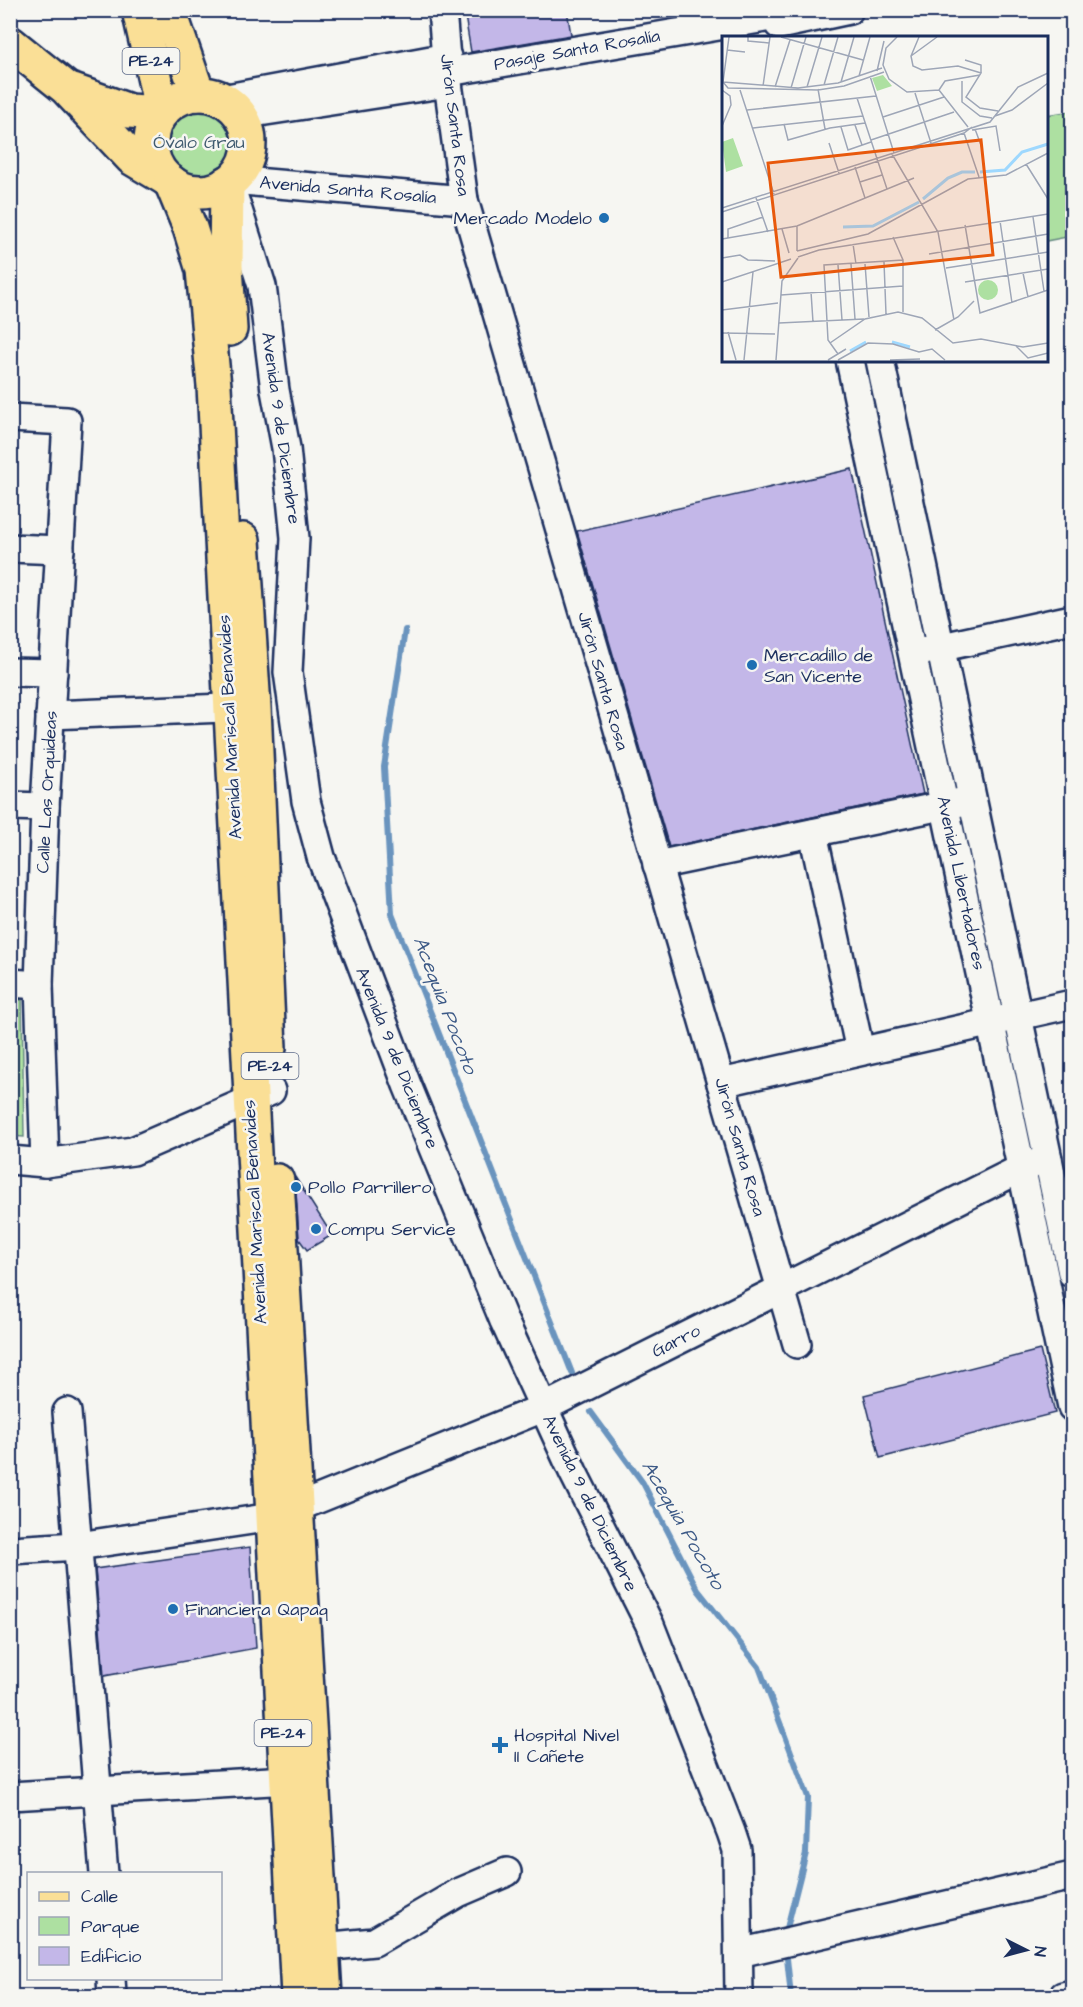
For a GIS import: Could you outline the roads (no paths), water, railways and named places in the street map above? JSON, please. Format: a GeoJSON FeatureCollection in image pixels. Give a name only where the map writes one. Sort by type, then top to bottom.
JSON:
{"type":"FeatureCollection","features":[{"type":"Feature","properties":{"kind":"main road","name":"PE-24"},"geometry":{"type":"LineString","coordinates":[[139,10],[161,113]]}},
{"type":"Feature","properties":{"kind":"main road","name":"PE-24"},"geometry":{"type":"LineString","coordinates":[[169,10],[220,102]]}},
{"type":"Feature","properties":{"kind":"main road"},"geometry":{"type":"LineString","coordinates":[[10,43],[66,88],[132,158],[169,181],[195,192],[208,191],[229,182],[241,170],[247,156],[247,135],[220,102],[184,96],[161,113],[151,136],[151,149],[155,162],[169,181]]}},
{"type":"Feature","properties":{"kind":"main road"},"geometry":{"type":"LineString","coordinates":[[66,88],[99,103],[129,111],[161,113]]}},
{"type":"Feature","properties":{"kind":"main road","name":"Avenida Mariscal Benavides"},"geometry":{"type":"LineString","coordinates":[[169,181],[190,228],[203,270],[241,708]]}},
{"type":"Feature","properties":{"kind":"main road","name":"Avenida Mariscal Benavides"},"geometry":{"type":"LineString","coordinates":[[229,182],[226,266],[241,708],[260,1096],[308,1949],[298,1996]]}},
{"type":"Feature","properties":{"kind":"main road","name":"Avenida Mariscal Benavides"},"geometry":{"type":"LineString","coordinates":[[308,1949],[325,1996]]}},
{"type":"Feature","properties":{"kind":"street","name":"Jirón Santa Rosa"},"geometry":{"type":"LineString","coordinates":[[442,10],[464,200],[797,1344]]}},
{"type":"Feature","properties":{"kind":"street"},"geometry":{"type":"LineString","coordinates":[[779,22],[808,22],[849,10]]}},
{"type":"Feature","properties":{"kind":"street","name":"Pasaje Santa Rosalía"},"geometry":{"type":"LineString","coordinates":[[448,71],[779,22]]}},
{"type":"Feature","properties":{"kind":"street"},"geometry":{"type":"LineString","coordinates":[[220,102],[448,71]]}},
{"type":"Feature","properties":{"kind":"street","name":"Avenida Santa Rosalía"},"geometry":{"type":"LineString","coordinates":[[229,182],[464,200]]}},
{"type":"Feature","properties":{"kind":"street","name":"Avenida 9 de Diciembre"},"geometry":{"type":"LineString","coordinates":[[229,182],[262,286],[293,498],[294,583],[288,672],[306,801],[321,857],[403,1075],[543,1408],[650,1625],[734,1841],[737,1850],[739,1996]]}},
{"type":"Feature","properties":{"kind":"street","name":"Avenida Libertadores"},"geometry":{"type":"LineString","coordinates":[[850,362],[1072,1407]]}},
{"type":"Feature","properties":{"kind":"street","name":"Avenida Libertadores"},"geometry":{"type":"LineString","coordinates":[[880,362],[1018,1016],[1058,1175],[1072,1274]]}},
{"type":"Feature","properties":{"kind":"street","name":"Calle Las Orquideas"},"geometry":{"type":"LineString","coordinates":[[10,418],[67,421],[45,807],[39,985],[45,1163]]}},
{"type":"Feature","properties":{"kind":"street"},"geometry":{"type":"LineString","coordinates":[[10,548],[60,550]]}},
{"type":"Feature","properties":{"kind":"street"},"geometry":{"type":"LineString","coordinates":[[911,653],[1072,619]]}},
{"type":"Feature","properties":{"kind":"street"},"geometry":{"type":"LineString","coordinates":[[10,672],[53,674]]}},
{"type":"Feature","properties":{"kind":"street"},"geometry":{"type":"LineString","coordinates":[[50,715],[241,708]]}},
{"type":"Feature","properties":{"kind":"street"},"geometry":{"type":"LineString","coordinates":[[657,866],[973,800]]}},
{"type":"Feature","properties":{"kind":"street"},"geometry":{"type":"LineString","coordinates":[[10,806],[45,807]]}},
{"type":"Feature","properties":{"kind":"street"},"geometry":{"type":"LineString","coordinates":[[813,833],[860,1051]]}},
{"type":"Feature","properties":{"kind":"street"},"geometry":{"type":"LineString","coordinates":[[10,983],[39,985]]}},
{"type":"Feature","properties":{"kind":"street"},"geometry":{"type":"LineString","coordinates":[[721,1083],[1072,1004]]}},
{"type":"Feature","properties":{"kind":"street"},"geometry":{"type":"LineString","coordinates":[[10,1160],[45,1163],[133,1151],[260,1096]]}},
{"type":"Feature","properties":{"kind":"street","name":"Garro"},"geometry":{"type":"LineString","coordinates":[[10,1550],[78,1546],[284,1513],[543,1408],[1022,1168],[1058,1175]]}},
{"type":"Feature","properties":{"kind":"street"},"geometry":{"type":"LineString","coordinates":[[67,1412],[104,1872]]}},
{"type":"Feature","properties":{"kind":"street"},"geometry":{"type":"LineString","coordinates":[[10,1796],[298,1779]]}},
{"type":"Feature","properties":{"kind":"street"},"geometry":{"type":"LineString","coordinates":[[308,1949],[374,1942],[458,1893],[507,1872]]}},
{"type":"Feature","properties":{"kind":"street"},"geometry":{"type":"LineString","coordinates":[[739,1953],[1072,1876]]}},
{"type":"Feature","properties":{"kind":"street"},"geometry":{"type":"LineString","coordinates":[[111,1980],[112,1996]]}},
{"type":"Feature","properties":{"kind":"street"},"geometry":{"type":"LineString","coordinates":[[1063,1996],[1072,1994]]}},
{"type":"Feature","properties":{"kind":"waterway","name":"Acequia Pocoto"},"geometry":{"type":"LineString","coordinates":[[405,630],[384,767],[392,914],[572,1373]]}},
{"type":"Feature","properties":{"kind":"waterway","name":"Acequia Pocoto"},"geometry":{"type":"LineString","coordinates":[[591,1412],[643,1483],[698,1590],[759,1667],[808,1797],[806,1853],[785,1936]]}},
{"type":"Feature","properties":{"kind":"waterway","name":"Acequia Pocoto"},"geometry":{"type":"LineString","coordinates":[[786,1949],[791,1996]]}},
{"type":"Feature","properties":{"kind":"place","name":"Mercado Modelo"},"geometry":{"type":"Point","coordinates":[604,218]}},
{"type":"Feature","properties":{"kind":"place","name":"Mercadillo de San Vicente"},"geometry":{"type":"Point","coordinates":[752,665]}},
{"type":"Feature","properties":{"kind":"place","name":"Pollo Parrillero"},"geometry":{"type":"Point","coordinates":[296,1187]}},
{"type":"Feature","properties":{"kind":"place","name":"Compu Service"},"geometry":{"type":"Point","coordinates":[316,1229]}},
{"type":"Feature","properties":{"kind":"place","name":"Financiera Qapaq"},"geometry":{"type":"Point","coordinates":[173,1609]}},
{"type":"Feature","properties":{"kind":"place","name":"Hospital Nivel II Cañete"},"geometry":{"type":"Point","coordinates":[500,1745]}},
{"type":"Feature","properties":{"kind":"park label","name":"Óvalo Grau"},"geometry":{"type":"Point","coordinates":[199,142]}}]}
